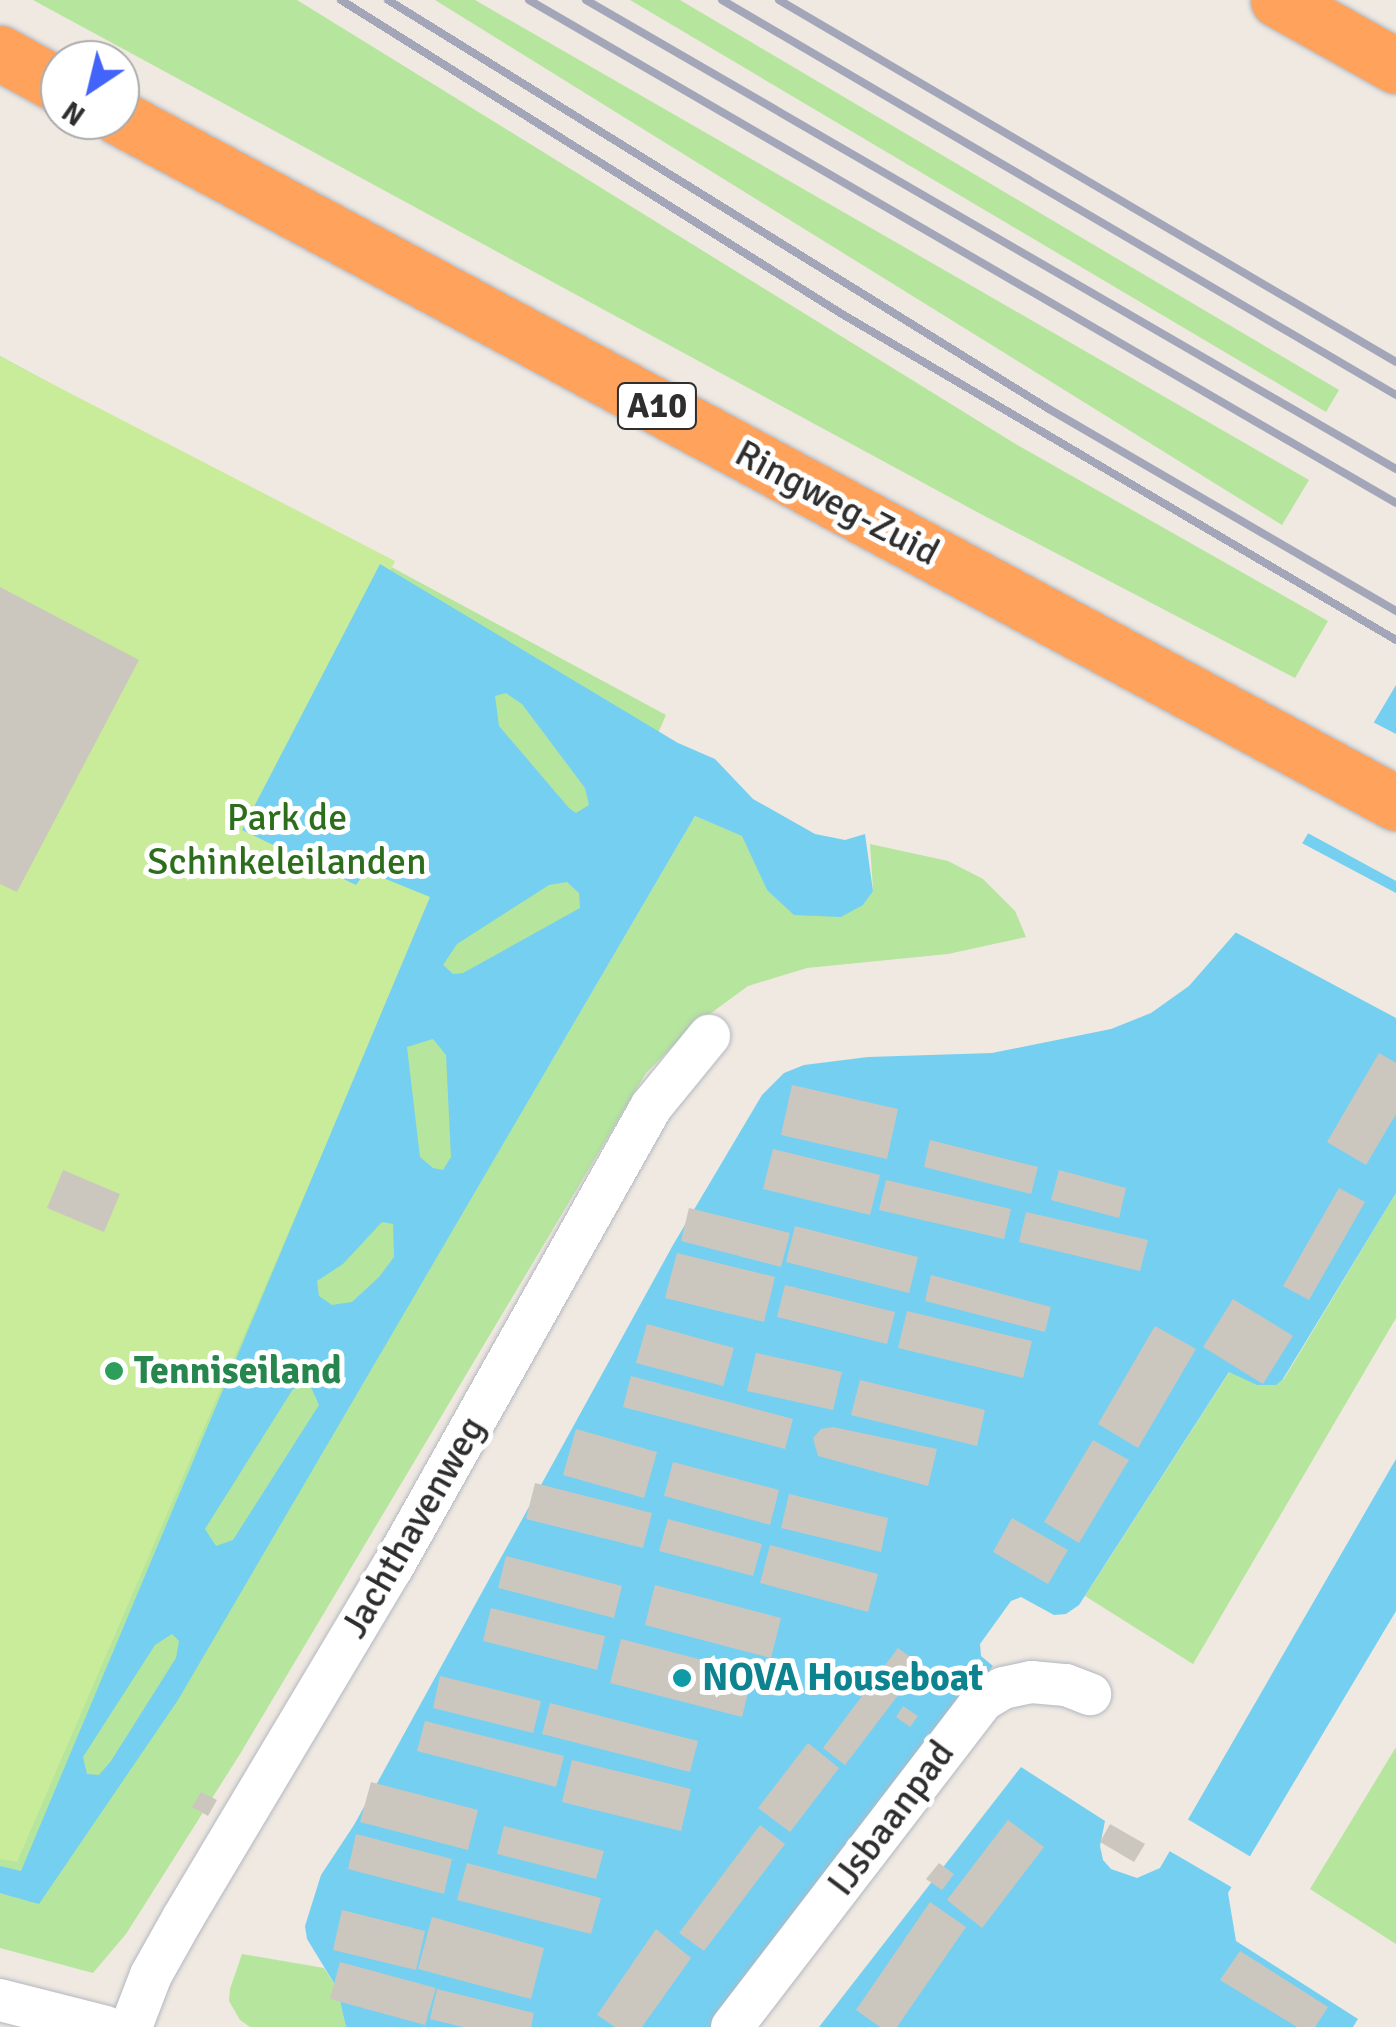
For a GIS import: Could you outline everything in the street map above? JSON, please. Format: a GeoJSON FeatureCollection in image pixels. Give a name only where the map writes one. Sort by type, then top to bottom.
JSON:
{"type":"FeatureCollection","features":[{"type":"Feature","properties":{"kind":"highway"},"geometry":{"type":"LineString","coordinates":[[1278,0],[1396,66]]}},
{"type":"Feature","properties":{"kind":"highway"},"geometry":{"type":"LineString","coordinates":[[0,53],[40,75]]}},
{"type":"Feature","properties":{"kind":"highway","name":"Ringweg-Zuid"},"geometry":{"type":"LineString","coordinates":[[140,129],[1396,803]]}},
{"type":"Feature","properties":{"kind":"street","name":"Jachthavenweg"},"geometry":{"type":"LineString","coordinates":[[131,2027],[152,1975],[183,1918],[392,1568],[651,1108],[709,1036]]}},
{"type":"Feature","properties":{"kind":"street","name":"IJsbaanpad"},"geometry":{"type":"LineString","coordinates":[[732,2027],[983,1700],[1003,1688],[1031,1682],[1066,1685],[1090,1694]]}},
{"type":"Feature","properties":{"kind":"street"},"geometry":{"type":"LineString","coordinates":[[0,2000],[106,2027]]}},
{"type":"Feature","properties":{"kind":"green space"},"geometry":{"type":"Polygon","coordinates":[[[33,0],[297,0],[1014,443],[1328,621],[1295,678],[977,512],[140,58],[140,40],[107,40],[33,0]]]}},
{"type":"Feature","properties":{"kind":"green space"},"geometry":{"type":"Polygon","coordinates":[[[435,0],[475,0],[1309,480],[1282,525],[435,0]]]}},
{"type":"Feature","properties":{"kind":"green space"},"geometry":{"type":"Polygon","coordinates":[[[630,0],[680,0],[1339,390],[1326,412],[630,0]]]}},
{"type":"Feature","properties":{"kind":"green space","name":"Park de Schinkeleilanden"},"geometry":{"type":"Polygon","coordinates":[[[0,356],[666,715],[581,908],[241,1591],[695,816],[743,836],[767,890],[863,905],[873,890],[870,844],[948,861],[983,879],[1015,911],[1026,937],[948,954],[807,968],[748,986],[692,1027],[646,1073],[240,1754],[126,1934],[93,1973],[0,1948],[0,356]]]}},
{"type":"Feature","properties":{"kind":"green space","name":"Tenniseiland"},"geometry":{"type":"Polygon","coordinates":[[[0,357],[395,561],[280,802],[439,883],[17,1862],[0,1859],[0,357]]]}},
{"type":"Feature","properties":{"kind":"green space"},"geometry":{"type":"Polygon","coordinates":[[[1396,1193],[1396,1318],[1193,1664],[1085,1596],[1230,1371],[1258,1385],[1284,1379],[1396,1193]]]}},
{"type":"Feature","properties":{"kind":"green space"},"geometry":{"type":"Polygon","coordinates":[[[1396,1747],[1396,1944],[1310,1889],[1396,1747]]]}},
{"type":"Feature","properties":{"kind":"green space"},"geometry":{"type":"Polygon","coordinates":[[[242,1954],[324,1968],[337,1988],[346,2027],[250,2027],[240,2020],[229,2001],[242,1954]]]}},
{"type":"Feature","properties":{"kind":"water"},"geometry":{"type":"Polygon","coordinates":[[[380,564],[678,743],[715,759],[753,799],[815,834],[845,840],[865,834],[873,891],[863,905],[841,917],[794,915],[767,890],[742,836],[695,816],[178,1700],[39,1904],[0,1893],[0,1866],[21,1871],[430,897],[366,871],[356,885],[242,830],[380,564]],[[506,693],[495,696],[499,726],[569,808],[576,813],[589,805],[585,788],[522,704],[506,693]],[[567,882],[549,885],[457,944],[443,965],[453,974],[463,973],[580,908],[579,893],[567,882]],[[433,1039],[407,1047],[420,1157],[433,1168],[443,1170],[451,1157],[446,1055],[433,1039]],[[382,1222],[343,1264],[317,1281],[319,1296],[332,1305],[352,1302],[379,1277],[394,1257],[393,1224],[382,1222]],[[310,1385],[293,1389],[205,1529],[216,1546],[233,1540],[319,1405],[310,1385]],[[172,1634],[155,1645],[83,1757],[87,1774],[99,1775],[111,1761],[176,1658],[179,1641],[172,1634]]]}},
{"type":"Feature","properties":{"kind":"water"},"geometry":{"type":"Polygon","coordinates":[[[1396,685],[1396,1193],[1283,1379],[1276,1385],[1257,1385],[1229,1372],[1079,1605],[1066,1614],[1054,1615],[1021,1597],[1011,1601],[980,1644],[981,1656],[993,1666],[714,2027],[346,2027],[337,1988],[307,1939],[305,1926],[321,1875],[354,1825],[673,1245],[762,1095],[784,1073],[804,1065],[868,1057],[992,1053],[1111,1029],[1151,1013],[1189,986],[1258,907],[1303,842],[1396,685]]]}},
{"type":"Feature","properties":{"kind":"water"},"geometry":{"type":"Polygon","coordinates":[[[1396,1459],[1396,1611],[1228,1893],[1236,1941],[1358,2019],[1353,2027],[819,2027],[1021,1767],[1105,1821],[1100,1846],[1103,1860],[1111,1869],[1137,1878],[1160,1868],[1396,1459]]]}},
{"type":"Feature","properties":{"kind":"pier"},"geometry":{"type":"Polygon","coordinates":[[[1369,720],[1396,734],[1396,881],[1304,831],[1369,720]]]}},
{"type":"Feature","properties":{"kind":"pier"},"geometry":{"type":"Polygon","coordinates":[[[1298,841],[1396,893],[1396,1018],[1233,931],[1298,841]]]}},
{"type":"Feature","properties":{"kind":"pier"},"geometry":{"type":"Polygon","coordinates":[[[1184,1817],[1251,1857],[1233,1888],[1166,1849],[1184,1817]]]}},
{"type":"Feature","properties":{"kind":"building"},"geometry":{"type":"Polygon","coordinates":[[[0,587],[139,660],[17,892],[0,884],[0,587]]]}},
{"type":"Feature","properties":{"kind":"building"},"geometry":{"type":"Polygon","coordinates":[[[1379,1053],[1396,1063],[1396,1114],[1366,1165],[1327,1142],[1379,1053]]]}},
{"type":"Feature","properties":{"kind":"building"},"geometry":{"type":"Polygon","coordinates":[[[792,1085],[898,1109],[887,1159],[781,1135],[792,1085]]]}},
{"type":"Feature","properties":{"kind":"building"},"geometry":{"type":"Polygon","coordinates":[[[930,1140],[1038,1167],[1031,1194],[924,1167],[930,1140]]]}},
{"type":"Feature","properties":{"kind":"building"},"geometry":{"type":"Polygon","coordinates":[[[773,1149],[880,1175],[870,1215],[763,1189],[773,1149]]]}},
{"type":"Feature","properties":{"kind":"building"},"geometry":{"type":"Polygon","coordinates":[[[63,1170],[120,1194],[104,1232],[47,1208],[63,1170]]]}},
{"type":"Feature","properties":{"kind":"building"},"geometry":{"type":"Polygon","coordinates":[[[1059,1170],[1126,1188],[1119,1218],[1051,1200],[1059,1170]]]}},
{"type":"Feature","properties":{"kind":"building"},"geometry":{"type":"Polygon","coordinates":[[[886,1180],[1011,1209],[1004,1239],[879,1210],[886,1180]]]}},
{"type":"Feature","properties":{"kind":"building"},"geometry":{"type":"Polygon","coordinates":[[[1339,1188],[1365,1202],[1309,1300],[1283,1286],[1339,1188]]]}},
{"type":"Feature","properties":{"kind":"building"},"geometry":{"type":"Polygon","coordinates":[[[689,1208],[790,1233],[781,1267],[681,1241],[689,1208]]]}},
{"type":"Feature","properties":{"kind":"building"},"geometry":{"type":"Polygon","coordinates":[[[1026,1212],[1148,1240],[1140,1271],[1019,1242],[1026,1212]]]}},
{"type":"Feature","properties":{"kind":"building"},"geometry":{"type":"Polygon","coordinates":[[[795,1226],[918,1257],[909,1293],[786,1262],[795,1226]]]}},
{"type":"Feature","properties":{"kind":"building"},"geometry":{"type":"Polygon","coordinates":[[[677,1253],[775,1277],[764,1322],[665,1298],[677,1253]]]}},
{"type":"Feature","properties":{"kind":"building"},"geometry":{"type":"Polygon","coordinates":[[[931,1275],[1051,1307],[1045,1332],[925,1301],[931,1275]]]}},
{"type":"Feature","properties":{"kind":"building"},"geometry":{"type":"Polygon","coordinates":[[[785,1285],[895,1312],[887,1344],[777,1317],[785,1285]]]}},
{"type":"Feature","properties":{"kind":"building"},"geometry":{"type":"Polygon","coordinates":[[[1233,1299],[1293,1336],[1263,1384],[1203,1347],[1233,1299]]]}},
{"type":"Feature","properties":{"kind":"building"},"geometry":{"type":"Polygon","coordinates":[[[907,1311],[1032,1341],[1023,1378],[898,1348],[907,1311]]]}},
{"type":"Feature","properties":{"kind":"building"},"geometry":{"type":"Polygon","coordinates":[[[647,1324],[734,1348],[723,1386],[636,1363],[647,1324]]]}},
{"type":"Feature","properties":{"kind":"building"},"geometry":{"type":"Polygon","coordinates":[[[1155,1326],[1196,1349],[1138,1448],[1098,1424],[1155,1326]]]}},
{"type":"Feature","properties":{"kind":"building"},"geometry":{"type":"Polygon","coordinates":[[[756,1353],[842,1372],[833,1410],[747,1391],[756,1353]]]}},
{"type":"Feature","properties":{"kind":"building"},"geometry":{"type":"Polygon","coordinates":[[[631,1376],[793,1419],[785,1449],[623,1407],[631,1376]]]}},
{"type":"Feature","properties":{"kind":"building"},"geometry":{"type":"Polygon","coordinates":[[[860,1380],[985,1410],[977,1446],[851,1415],[860,1380]]]}},
{"type":"Feature","properties":{"kind":"building"},"geometry":{"type":"Polygon","coordinates":[[[833,1427],[937,1449],[928,1486],[818,1456],[813,1438],[821,1429],[833,1427]]]}},
{"type":"Feature","properties":{"kind":"building"},"geometry":{"type":"Polygon","coordinates":[[[576,1429],[657,1452],[644,1498],[563,1475],[576,1429]]]}},
{"type":"Feature","properties":{"kind":"building"},"geometry":{"type":"Polygon","coordinates":[[[1093,1440],[1129,1460],[1079,1543],[1044,1522],[1093,1440]]]}},
{"type":"Feature","properties":{"kind":"building"},"geometry":{"type":"Polygon","coordinates":[[[673,1462],[779,1490],[770,1525],[664,1496],[673,1462]]]}},
{"type":"Feature","properties":{"kind":"building"},"geometry":{"type":"Polygon","coordinates":[[[535,1483],[652,1513],[643,1548],[526,1519],[535,1483]]]}},
{"type":"Feature","properties":{"kind":"building"},"geometry":{"type":"Polygon","coordinates":[[[789,1494],[888,1518],[881,1552],[781,1528],[789,1494]]]}},
{"type":"Feature","properties":{"kind":"building"},"geometry":{"type":"Polygon","coordinates":[[[1012,1518],[1068,1550],[1048,1584],[993,1552],[1012,1518]]]}},
{"type":"Feature","properties":{"kind":"building"},"geometry":{"type":"Polygon","coordinates":[[[668,1519],[762,1544],[753,1576],[659,1551],[668,1519]]]}},
{"type":"Feature","properties":{"kind":"building"},"geometry":{"type":"Polygon","coordinates":[[[770,1545],[878,1574],[868,1612],[760,1583],[770,1545]]]}},
{"type":"Feature","properties":{"kind":"building"},"geometry":{"type":"Polygon","coordinates":[[[506,1556],[622,1586],[614,1618],[498,1588],[506,1556]]]}},
{"type":"Feature","properties":{"kind":"building"},"geometry":{"type":"Polygon","coordinates":[[[655,1585],[781,1618],[771,1658],[645,1625],[655,1585]]]}},
{"type":"Feature","properties":{"kind":"building"},"geometry":{"type":"Polygon","coordinates":[[[491,1608],[605,1636],[597,1670],[483,1641],[491,1608]]]}},
{"type":"Feature","properties":{"kind":"building","name":"NOVA Houseboat"},"geometry":{"type":"Polygon","coordinates":[[[621,1639],[753,1673],[742,1717],[610,1683],[621,1639]]]}},
{"type":"Feature","properties":{"kind":"building"},"geometry":{"type":"Polygon","coordinates":[[[898,1648],[921,1665],[845,1765],[823,1748],[898,1648]]]}},
{"type":"Feature","properties":{"kind":"building"},"geometry":{"type":"Polygon","coordinates":[[[440,1676],[541,1701],[533,1733],[433,1708],[440,1676]]]}},
{"type":"Feature","properties":{"kind":"building"},"geometry":{"type":"Polygon","coordinates":[[[550,1703],[698,1741],[690,1772],[542,1734],[550,1703]]]}},
{"type":"Feature","properties":{"kind":"building"},"geometry":{"type":"Polygon","coordinates":[[[903,1706],[918,1716],[910,1727],[896,1717],[903,1706]]]}},
{"type":"Feature","properties":{"kind":"building"},"geometry":{"type":"Polygon","coordinates":[[[425,1721],[564,1756],[556,1787],[417,1751],[425,1721]]]}},
{"type":"Feature","properties":{"kind":"building"},"geometry":{"type":"Polygon","coordinates":[[[808,1743],[839,1768],[790,1832],[758,1808],[808,1743]]]}},
{"type":"Feature","properties":{"kind":"building"},"geometry":{"type":"Polygon","coordinates":[[[572,1760],[691,1789],[681,1831],[562,1802],[572,1760]]]}},
{"type":"Feature","properties":{"kind":"building"},"geometry":{"type":"Polygon","coordinates":[[[371,1782],[478,1810],[468,1850],[360,1822],[371,1782]]]}},
{"type":"Feature","properties":{"kind":"building"},"geometry":{"type":"Polygon","coordinates":[[[201,1792],[217,1800],[208,1816],[192,1807],[201,1792]]]}},
{"type":"Feature","properties":{"kind":"building"},"geometry":{"type":"Polygon","coordinates":[[[1008,1820],[1044,1847],[982,1928],[947,1900],[1008,1820]]]}},
{"type":"Feature","properties":{"kind":"building"},"geometry":{"type":"Polygon","coordinates":[[[1110,1824],[1145,1844],[1134,1862],[1100,1842],[1110,1824]]]}},
{"type":"Feature","properties":{"kind":"building"},"geometry":{"type":"Polygon","coordinates":[[[760,1825],[785,1844],[704,1951],[679,1933],[760,1825]]]}},
{"type":"Feature","properties":{"kind":"building"},"geometry":{"type":"Polygon","coordinates":[[[504,1826],[604,1851],[596,1879],[497,1854],[504,1826]]]}},
{"type":"Feature","properties":{"kind":"building"},"geometry":{"type":"Polygon","coordinates":[[[356,1834],[452,1859],[444,1894],[348,1869],[356,1834]]]}},
{"type":"Feature","properties":{"kind":"building"},"geometry":{"type":"Polygon","coordinates":[[[467,1863],[601,1898],[591,1934],[457,1900],[467,1863]]]}},
{"type":"Feature","properties":{"kind":"building"},"geometry":{"type":"Polygon","coordinates":[[[939,1863],[954,1874],[942,1890],[926,1879],[939,1863]]]}},
{"type":"Feature","properties":{"kind":"building"},"geometry":{"type":"Polygon","coordinates":[[[930,1902],[966,1927],[897,2027],[880,2027],[856,2010],[930,1902]]]}},
{"type":"Feature","properties":{"kind":"building"},"geometry":{"type":"Polygon","coordinates":[[[342,1910],[425,1931],[416,1970],[333,1950],[342,1910]]]}},
{"type":"Feature","properties":{"kind":"building"},"geometry":{"type":"Polygon","coordinates":[[[432,1917],[544,1948],[531,1999],[418,1969],[432,1917]]]}},
{"type":"Feature","properties":{"kind":"building"},"geometry":{"type":"Polygon","coordinates":[[[656,1929],[691,1958],[642,2027],[615,2027],[597,2015],[656,1929]]]}},
{"type":"Feature","properties":{"kind":"building"},"geometry":{"type":"Polygon","coordinates":[[[1240,1951],[1328,2007],[1315,2027],[1297,2027],[1220,1980],[1240,1951]]]}},
{"type":"Feature","properties":{"kind":"building"},"geometry":{"type":"Polygon","coordinates":[[[340,1962],[436,1988],[425,2025],[330,1999],[340,1962]]]}},
{"type":"Feature","properties":{"kind":"building"},"geometry":{"type":"Polygon","coordinates":[[[437,1989],[534,2013],[531,2027],[463,2027],[430,2019],[437,1989]]]}},
{"type":"Feature","properties":{"kind":"railway"},"geometry":{"type":"LineString","coordinates":[[341,0],[842,314],[1396,640]]}},
{"type":"Feature","properties":{"kind":"railway"},"geometry":{"type":"LineString","coordinates":[[388,0],[1049,409],[1396,611]]}},
{"type":"Feature","properties":{"kind":"railway"},"geometry":{"type":"LineString","coordinates":[[529,0],[1396,503]]}},
{"type":"Feature","properties":{"kind":"railway"},"geometry":{"type":"LineString","coordinates":[[586,0],[1396,469]]}},
{"type":"Feature","properties":{"kind":"railway"},"geometry":{"type":"LineString","coordinates":[[722,0],[1396,395]]}},
{"type":"Feature","properties":{"kind":"railway"},"geometry":{"type":"LineString","coordinates":[[779,0],[1396,362]]}},
{"type":"Feature","properties":{"kind":"place","name":"Tenniseiland"},"geometry":{"type":"Point","coordinates":[114,1371]}},
{"type":"Feature","properties":{"kind":"place","name":"NOVA Houseboat"},"geometry":{"type":"Point","coordinates":[682,1678]}}]}
